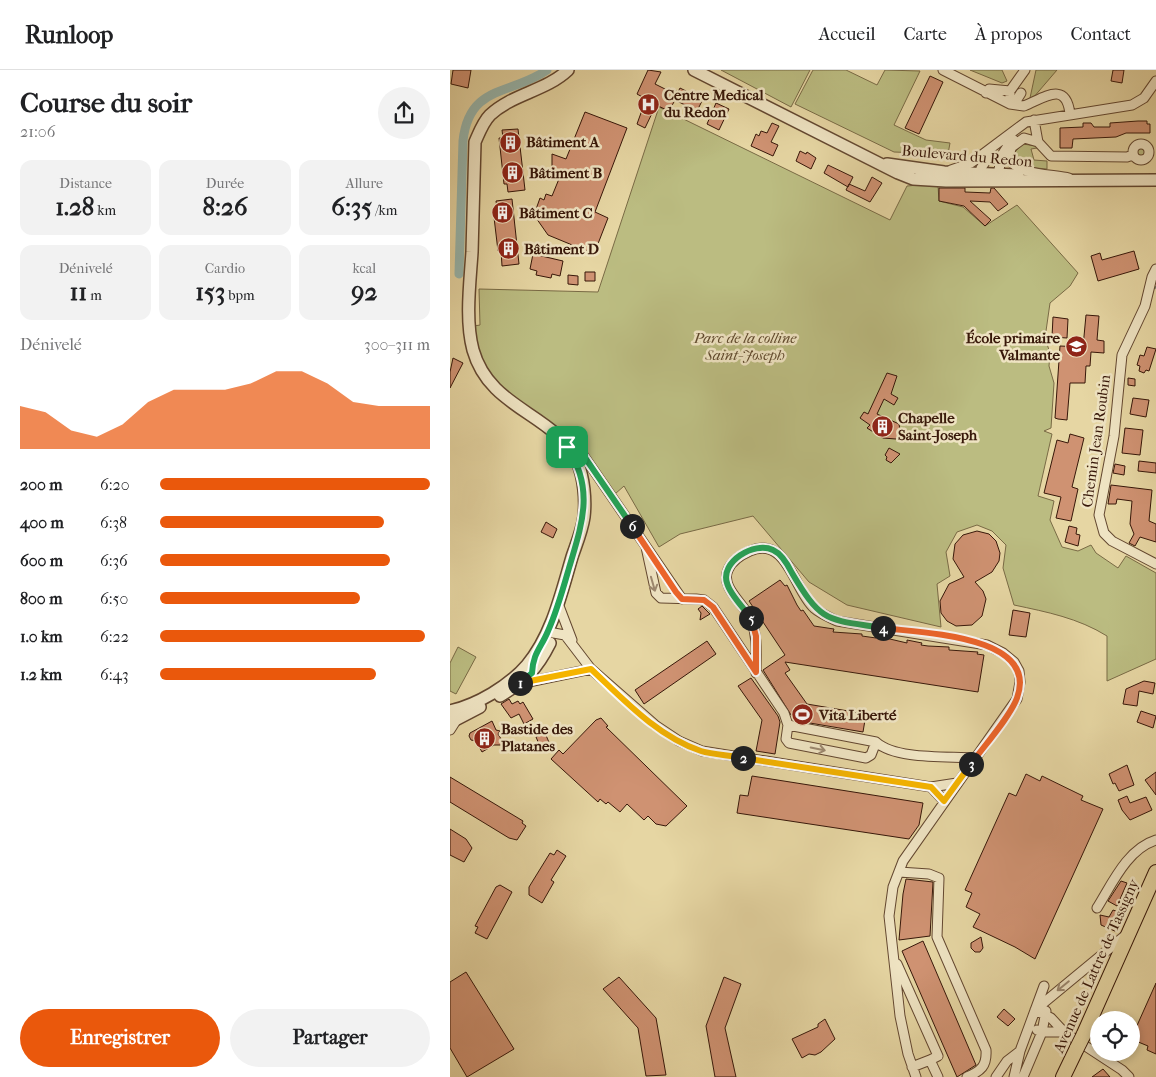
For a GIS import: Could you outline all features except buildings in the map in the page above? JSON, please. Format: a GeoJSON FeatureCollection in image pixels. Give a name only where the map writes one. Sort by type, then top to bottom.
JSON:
{"type":"FeatureCollection","features":[{"type":"Feature","properties":{"kind":"main road","name":"Avenue de Lattre de Tassigny"},"geometry":{"type":"LineString","coordinates":[[1064,1076],[1156,872]]}},
{"type":"Feature","properties":{"kind":"street","name":"Boulevard du Redon"},"geometry":{"type":"LineString","coordinates":[[694,70],[913,179],[982,177]]}},
{"type":"Feature","properties":{"kind":"street"},"geometry":{"type":"LineString","coordinates":[[943,70],[1010,104],[1024,106],[1052,94],[1061,95],[1068,101],[1070,114]]}},
{"type":"Feature","properties":{"kind":"street"},"geometry":{"type":"LineString","coordinates":[[1010,104],[1010,91],[1026,70]]}},
{"type":"Feature","properties":{"kind":"street"},"geometry":{"type":"LineString","coordinates":[[1010,104],[1016,101],[1021,92],[1026,70]]}},
{"type":"Feature","properties":{"kind":"street"},"geometry":{"type":"LineString","coordinates":[[535,677],[551,632],[584,519],[585,499],[577,462],[567,447],[552,431],[502,396],[485,378],[472,347],[470,282],[475,142],[481,127],[490,115],[505,105],[556,80],[566,71]]}},
{"type":"Feature","properties":{"kind":"street"},"geometry":{"type":"LineString","coordinates":[[998,178],[1002,155],[1026,122],[1132,105],[1144,98],[1156,81]]}},
{"type":"Feature","properties":{"kind":"street"},"geometry":{"type":"LineString","coordinates":[[986,93],[988,89],[1010,91]]}},
{"type":"Feature","properties":{"kind":"street"},"geometry":{"type":"LineString","coordinates":[[1021,92],[1030,100],[1037,101]]}},
{"type":"Feature","properties":{"kind":"street"},"geometry":{"type":"LineString","coordinates":[[1034,120],[1038,142],[1046,153],[1057,157],[1133,155]]}},
{"type":"Feature","properties":{"kind":"street"},"geometry":{"type":"LineString","coordinates":[[944,172],[968,165],[1012,140],[1024,138],[1038,142]]}},
{"type":"Feature","properties":{"kind":"street"},"geometry":{"type":"LineString","coordinates":[[982,177],[983,162],[1012,140]]}},
{"type":"Feature","properties":{"kind":"street"},"geometry":{"type":"LineString","coordinates":[[1012,140],[1010,160],[1020,170],[1052,174],[1077,180]]}},
{"type":"Feature","properties":{"kind":"street","name":"Boulevard du Redon"},"geometry":{"type":"LineString","coordinates":[[883,164],[998,178],[1156,180]]}},
{"type":"Feature","properties":{"kind":"street","name":"Chemin Jean Roubin"},"geometry":{"type":"LineString","coordinates":[[1156,269],[1152,276],[1145,306],[1122,355],[1114,436],[1098,515],[1104,533],[1112,541],[1156,564]]}},
{"type":"Feature","properties":{"kind":"street"},"geometry":{"type":"LineString","coordinates":[[567,447],[577,446],[682,599]]}},
{"type":"Feature","properties":{"kind":"street"},"geometry":{"type":"LineString","coordinates":[[646,547],[656,593],[664,599],[704,600],[713,607],[784,713],[788,725],[786,739],[789,743],[866,758],[871,755],[876,742]]}},
{"type":"Feature","properties":{"kind":"street"},"geometry":{"type":"LineString","coordinates":[[756,672],[756,636],[754,627],[750,618],[727,585],[726,575],[730,564],[742,554],[758,547],[774,550],[786,562],[813,607],[825,616],[837,621],[988,645],[1014,662],[1019,671],[1020,682],[1017,699],[903,861],[893,887],[889,916],[900,1016],[916,1077]]}},
{"type":"Feature","properties":{"kind":"street"},"geometry":{"type":"LineString","coordinates":[[560,600],[574,647]]}},
{"type":"Feature","properties":{"kind":"street"},"geometry":{"type":"LineString","coordinates":[[551,632],[565,635],[591,669],[655,725],[679,741],[702,751],[929,787],[958,783]]}},
{"type":"Feature","properties":{"kind":"street"},"geometry":{"type":"LineString","coordinates":[[452,716],[483,698],[521,671],[533,658],[551,632]]}},
{"type":"Feature","properties":{"kind":"street"},"geometry":{"type":"LineString","coordinates":[[533,658],[535,677]]}},
{"type":"Feature","properties":{"kind":"street"},"geometry":{"type":"LineString","coordinates":[[452,716],[493,700],[519,684],[535,677],[591,669]]}},
{"type":"Feature","properties":{"kind":"street"},"geometry":{"type":"LineString","coordinates":[[450,730],[452,716]]}},
{"type":"Feature","properties":{"kind":"street"},"geometry":{"type":"LineString","coordinates":[[788,725],[876,742],[884,749],[907,755],[975,758]]}},
{"type":"Feature","properties":{"kind":"street"},"geometry":{"type":"LineString","coordinates":[[929,787],[944,801]]}},
{"type":"Feature","properties":{"kind":"street"},"geometry":{"type":"LineString","coordinates":[[1097,908],[1129,859],[1146,844],[1156,840]]}},
{"type":"Feature","properties":{"kind":"street"},"geometry":{"type":"LineString","coordinates":[[898,872],[929,874],[939,878],[937,937],[986,1050],[984,1064],[980,1072],[967,1077]]}},
{"type":"Feature","properties":{"kind":"street"},"geometry":{"type":"LineString","coordinates":[[1018,1074],[1020,1050],[1036,1010],[1044,998],[1128,933]]}},
{"type":"Feature","properties":{"kind":"street"},"geometry":{"type":"LineString","coordinates":[[894,958],[938,1056],[912,1067]]}},
{"type":"Feature","properties":{"kind":"street"},"geometry":{"type":"LineString","coordinates":[[1018,1074],[1042,1032],[1046,1015],[1044,986]]}},
{"type":"Feature","properties":{"kind":"street"},"geometry":{"type":"LineString","coordinates":[[1036,1010],[1052,1018],[1064,1032],[1122,1070],[1129,1077]]}},
{"type":"Feature","properties":{"kind":"street"},"geometry":{"type":"LineString","coordinates":[[1030,1026],[1042,1032],[1064,1032]]}},
{"type":"Feature","properties":{"kind":"street"},"geometry":{"type":"LineString","coordinates":[[998,1074],[1020,1050]]}},
{"type":"Feature","properties":{"kind":"street"},"geometry":{"type":"LineString","coordinates":[[930,1060],[938,1077]]}},
{"type":"Feature","properties":{"kind":"street"},"geometry":{"type":"LineString","coordinates":[[998,1074],[1018,1074]]}},
{"type":"Feature","properties":{"kind":"green space"},"geometry":{"type":"Polygon","coordinates":[[[721,70],[810,70],[791,107],[721,70]]]}},
{"type":"Feature","properties":{"kind":"green space"},"geometry":{"type":"Polygon","coordinates":[[[813,70],[846,70],[877,85],[885,70],[920,71],[894,125],[926,140],[950,143],[948,154],[894,152],[795,104],[813,70]]]}},
{"type":"Feature","properties":{"kind":"green space"},"geometry":{"type":"Polygon","coordinates":[[[970,70],[1002,70],[1007,81],[1002,83],[970,70]]]}},
{"type":"Feature","properties":{"kind":"green space"},"geometry":{"type":"Polygon","coordinates":[[[1036,70],[1057,70],[1033,98],[1030,98],[1036,70]]]}},
{"type":"Feature","properties":{"kind":"green space","name":"Parc de la colline Saint-Joseph"},"geometry":{"type":"Polygon","coordinates":[[[659,107],[890,220],[907,186],[930,184],[938,186],[939,201],[963,207],[985,226],[1017,205],[1078,273],[1070,286],[1050,303],[1045,338],[1050,353],[1049,366],[1054,383],[1051,428],[1044,431],[1052,434],[1038,496],[1054,501],[1050,520],[1062,547],[1078,551],[1091,545],[1096,553],[1118,568],[1126,556],[1156,573],[1156,659],[1107,681],[1107,636],[1074,620],[1014,605],[1003,568],[1006,545],[992,531],[977,525],[957,532],[946,552],[950,576],[937,584],[941,627],[847,605],[809,582],[753,516],[680,534],[659,547],[624,486],[615,494],[579,442],[567,432],[545,421],[495,386],[478,355],[474,326],[480,325],[479,289],[598,292],[659,107]]]}},
{"type":"Feature","properties":{"kind":"green space"},"geometry":{"type":"Polygon","coordinates":[[[1023,144],[1036,146],[1037,148],[1031,149],[1034,160],[1047,161],[1047,169],[1025,167],[1017,162],[1015,152],[1023,144]]]}},
{"type":"Feature","properties":{"kind":"green space"},"geometry":{"type":"Polygon","coordinates":[[[1141,146],[1147,152],[1141,158],[1135,152],[1141,146]]]}},
{"type":"Feature","properties":{"kind":"green space"},"geometry":{"type":"Polygon","coordinates":[[[458,647],[476,657],[456,694],[450,691],[450,663],[458,647]]]}},
{"type":"Feature","properties":{"kind":"waterway"},"geometry":{"type":"LineString","coordinates":[[459,274],[463,141],[467,123],[474,109],[483,100],[494,93],[534,78],[547,70]]}},
{"type":"Feature","properties":{"kind":"place","name":"Centre Medical du Redon"},"geometry":{"type":"Point","coordinates":[648,104]}},
{"type":"Feature","properties":{"kind":"place","name":"Bâtiment A"},"geometry":{"type":"Point","coordinates":[510,142]}},
{"type":"Feature","properties":{"kind":"place","name":"Bâtiment B"},"geometry":{"type":"Point","coordinates":[513,173]}},
{"type":"Feature","properties":{"kind":"place","name":"Bâtiment C"},"geometry":{"type":"Point","coordinates":[503,213]}},
{"type":"Feature","properties":{"kind":"place","name":"Bâtiment D"},"geometry":{"type":"Point","coordinates":[508,249]}},
{"type":"Feature","properties":{"kind":"place","name":"École primaire Valmante"},"geometry":{"type":"Point","coordinates":[1076,347]}},
{"type":"Feature","properties":{"kind":"place","name":"Chapelle Saint-Joseph"},"geometry":{"type":"Point","coordinates":[882,427]}},
{"type":"Feature","properties":{"kind":"place","name":"Vita Liberté"},"geometry":{"type":"Point","coordinates":[803,715]}},
{"type":"Feature","properties":{"kind":"place","name":"Bastide des Platanes"},"geometry":{"type":"Point","coordinates":[485,738]}},
{"type":"Feature","properties":{"kind":"route"},"geometry":{"type":"LineString","coordinates":[[577,446],[598,474],[676,592],[682,599],[704,600],[713,607],[756,672],[756,636],[750,618],[727,585],[726,575],[730,564],[742,554],[758,547],[774,550],[786,562],[813,607],[825,616],[837,621],[988,645],[1003,653],[1014,662],[1019,671],[1020,682],[1017,699],[944,801],[931,787],[702,751],[679,741],[655,725],[591,669],[519,684],[532,673],[533,658],[548,632],[584,519],[585,499],[582,481],[577,462],[567,447],[577,446]]}}]}
